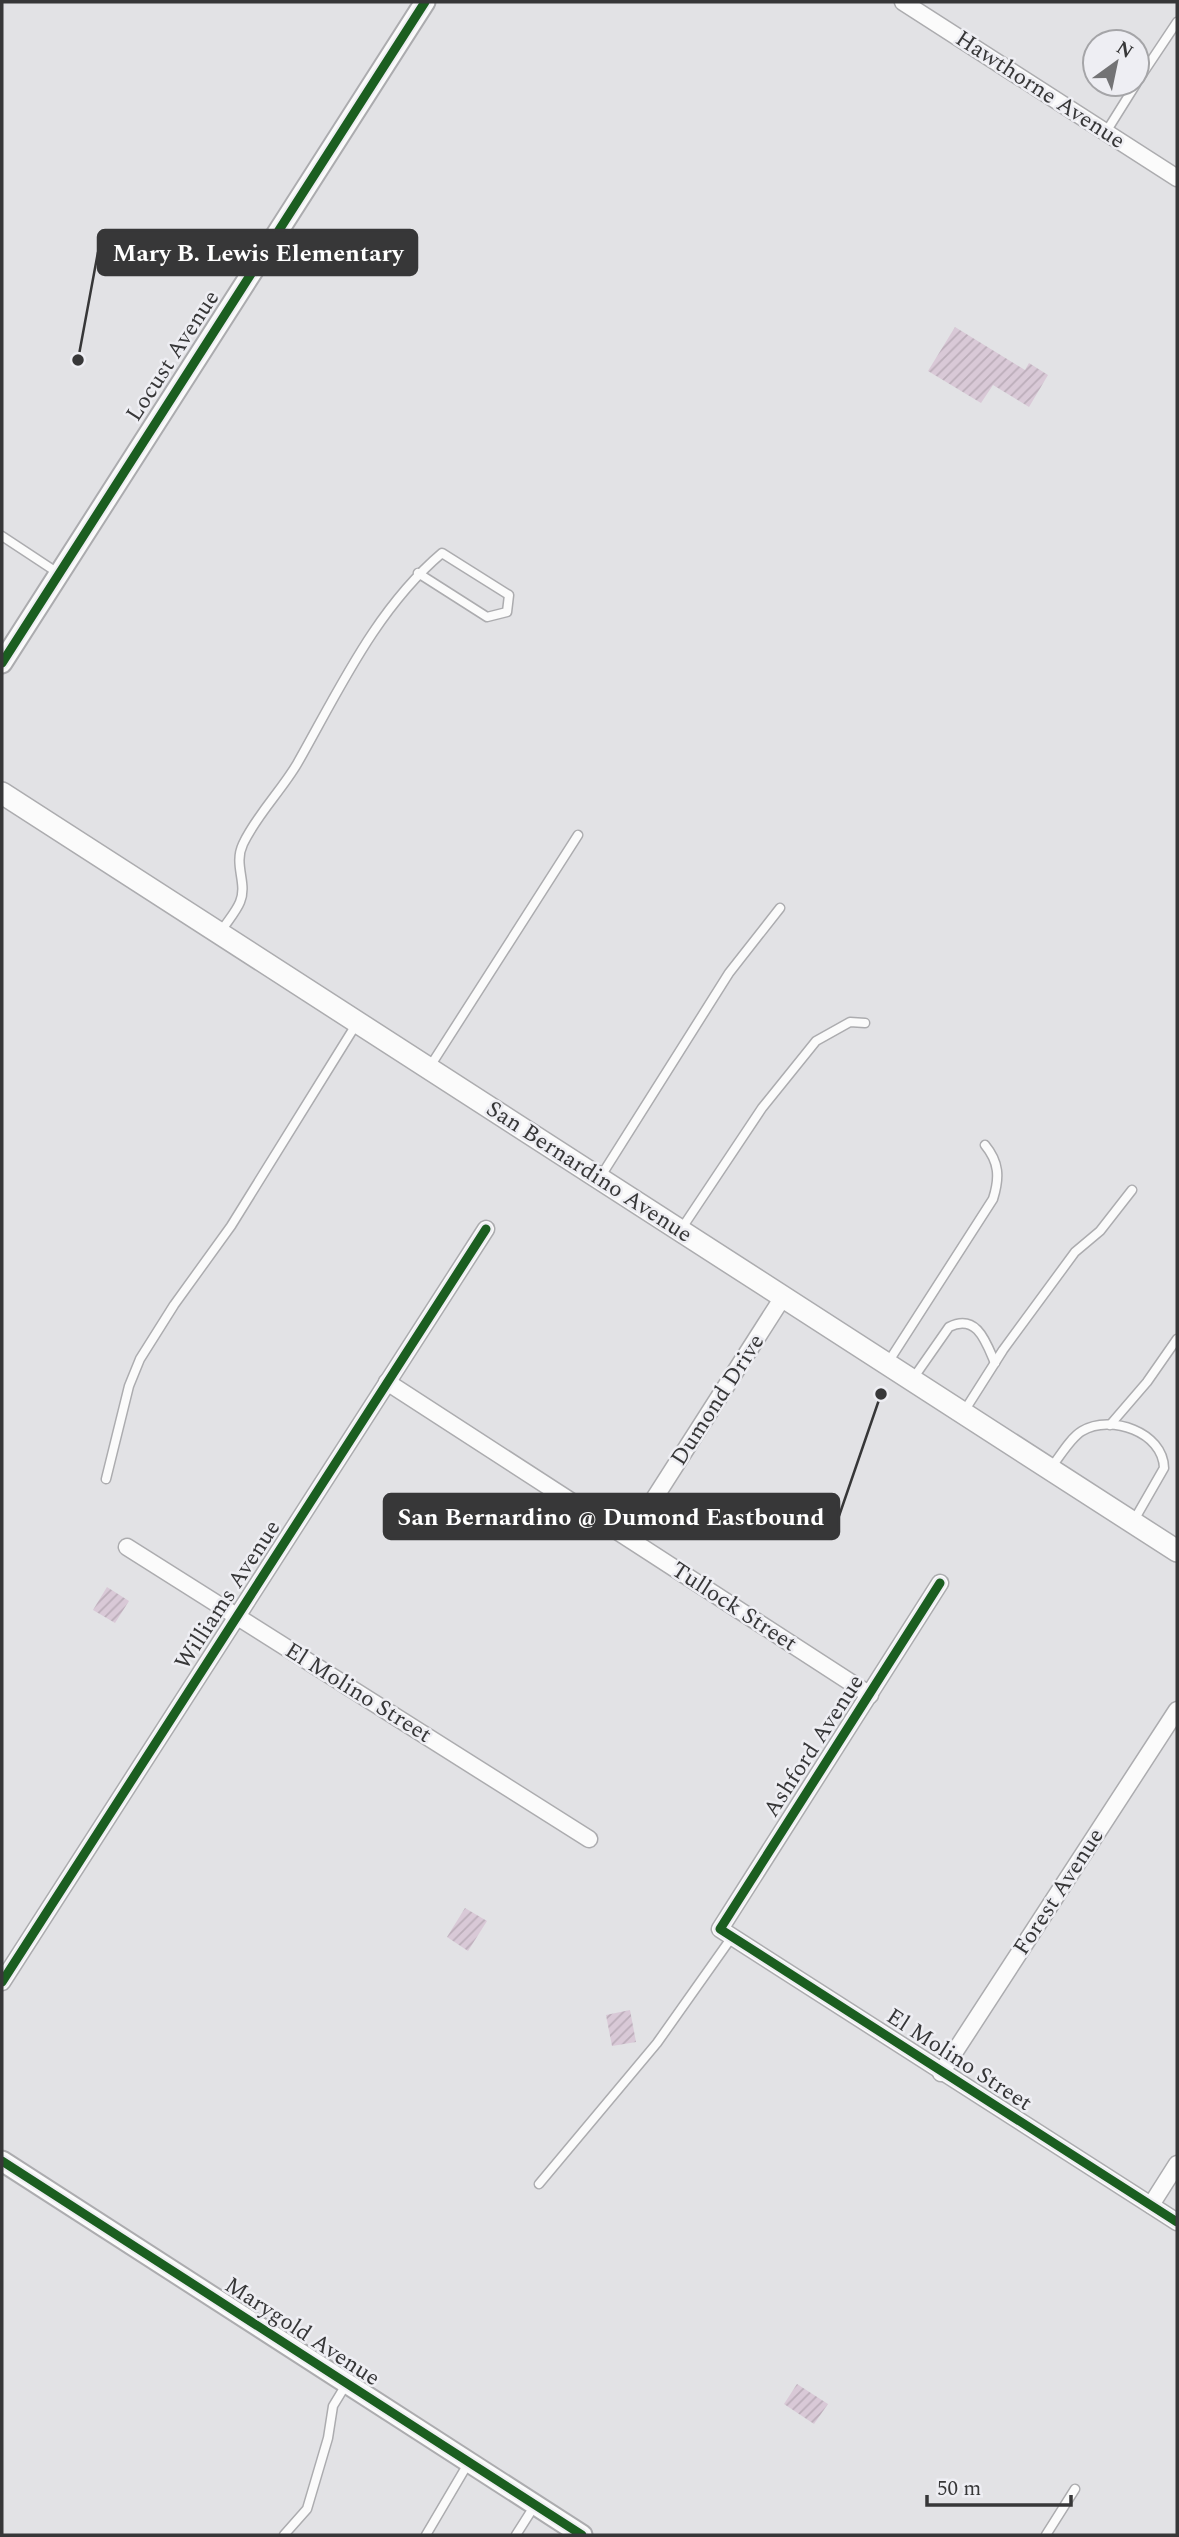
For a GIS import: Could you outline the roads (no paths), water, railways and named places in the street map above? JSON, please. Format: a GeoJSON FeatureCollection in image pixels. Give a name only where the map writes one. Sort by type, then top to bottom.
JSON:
{"type":"FeatureCollection","features":[{"type":"Feature","properties":{"kind":"main road","name":"San Bernardino Avenue"},"geometry":{"type":"LineString","coordinates":[[2,793],[1177,1551]]}},
{"type":"Feature","properties":{"kind":"street","name":"Locust Avenue"},"geometry":{"type":"LineString","coordinates":[[2,663],[425,2]]}},
{"type":"Feature","properties":{"kind":"street","name":"Hawthorne Avenue"},"geometry":{"type":"LineString","coordinates":[[903,2],[1177,178]]}},
{"type":"Feature","properties":{"kind":"street","name":"Williams Avenue"},"geometry":{"type":"LineString","coordinates":[[2,1982],[486,1229]]}},
{"type":"Feature","properties":{"kind":"street","name":"Dumond Drive"},"geometry":{"type":"LineString","coordinates":[[629,1538],[783,1297]]}},
{"type":"Feature","properties":{"kind":"street","name":"Tullock Street"},"geometry":{"type":"LineString","coordinates":[[387,1382],[870,1695]]}},
{"type":"Feature","properties":{"kind":"street","name":"El Molino Street"},"geometry":{"type":"LineString","coordinates":[[127,1547],[589,1839]]}},
{"type":"Feature","properties":{"kind":"street","name":"Ashford Avenue"},"geometry":{"type":"LineString","coordinates":[[726,1933],[940,1583]]}},
{"type":"Feature","properties":{"kind":"street","name":"Forest Avenue"},"geometry":{"type":"LineString","coordinates":[[942,2073],[1177,1710]]}},
{"type":"Feature","properties":{"kind":"street","name":"El Molino Street"},"geometry":{"type":"LineString","coordinates":[[726,1933],[1177,2222]]}},
{"type":"Feature","properties":{"kind":"street","name":"Marygold Avenue"},"geometry":{"type":"LineString","coordinates":[[2,2161],[582,2535]]}},
{"type":"Feature","properties":{"kind":"street"},"geometry":{"type":"LineString","coordinates":[[1151,2205],[1177,2164]]}},
{"type":"Feature","properties":{"kind":"lane"},"geometry":{"type":"LineString","coordinates":[[1151,61],[1177,22]]}},
{"type":"Feature","properties":{"kind":"lane"},"geometry":{"type":"LineString","coordinates":[[1106,132],[1127,98]]}},
{"type":"Feature","properties":{"kind":"lane"},"geometry":{"type":"LineString","coordinates":[[2,536],[59,573]]}},
{"type":"Feature","properties":{"kind":"lane"},"geometry":{"type":"LineString","coordinates":[[220,933],[241,901],[243,883],[238,870],[242,845],[296,765],[327,707],[378,626],[418,573],[442,553],[509,595],[507,612],[487,617],[418,573]]}},
{"type":"Feature","properties":{"kind":"lane"},"geometry":{"type":"LineString","coordinates":[[429,1069],[578,835]]}},
{"type":"Feature","properties":{"kind":"lane"},"geometry":{"type":"LineString","coordinates":[[599,1179],[729,973],[780,908]]}},
{"type":"Feature","properties":{"kind":"lane"},"geometry":{"type":"LineString","coordinates":[[680,1231],[762,1108],[816,1041],[850,1022],[865,1023]]}},
{"type":"Feature","properties":{"kind":"lane"},"geometry":{"type":"LineString","coordinates":[[106,1479],[129,1386],[140,1359],[174,1305],[232,1226],[358,1023]]}},
{"type":"Feature","properties":{"kind":"lane"},"geometry":{"type":"LineString","coordinates":[[887,1364],[993,1199],[999,1171],[994,1156],[985,1145]]}},
{"type":"Feature","properties":{"kind":"lane"},"geometry":{"type":"LineString","coordinates":[[963,1413],[995,1363],[1075,1252],[1100,1231],[1132,1189]]}},
{"type":"Feature","properties":{"kind":"lane"},"geometry":{"type":"LineString","coordinates":[[912,1380],[949,1326],[957,1323],[969,1324],[979,1332],[995,1363]]}},
{"type":"Feature","properties":{"kind":"lane"},"geometry":{"type":"LineString","coordinates":[[1110,1425],[1147,1382],[1177,1339]]}},
{"type":"Feature","properties":{"kind":"lane"},"geometry":{"type":"LineString","coordinates":[[1050,1469],[1081,1432],[1110,1425],[1137,1430],[1159,1449],[1164,1458],[1161,1476],[1133,1522]]}},
{"type":"Feature","properties":{"kind":"lane"},"geometry":{"type":"LineString","coordinates":[[539,2184],[657,2043],[726,1933]]}},
{"type":"Feature","properties":{"kind":"lane"},"geometry":{"type":"LineString","coordinates":[[284,2535],[307,2510],[328,2438],[333,2406],[347,2383]]}},
{"type":"Feature","properties":{"kind":"lane"},"geometry":{"type":"LineString","coordinates":[[426,2535],[469,2462]]}},
{"type":"Feature","properties":{"kind":"lane"},"geometry":{"type":"LineString","coordinates":[[1046,2535],[1075,2489]]}},
{"type":"Feature","properties":{"kind":"lane"},"geometry":{"type":"LineString","coordinates":[[516,2535],[536,2505]]}},
{"type":"Feature","properties":{"kind":"place","name":"Mary B. Lewis Elementary"},"geometry":{"type":"Point","coordinates":[78,360]}},
{"type":"Feature","properties":{"kind":"place","name":"San Bernardino @ Dumond Eastbound"},"geometry":{"type":"Point","coordinates":[881,1394]}}]}
